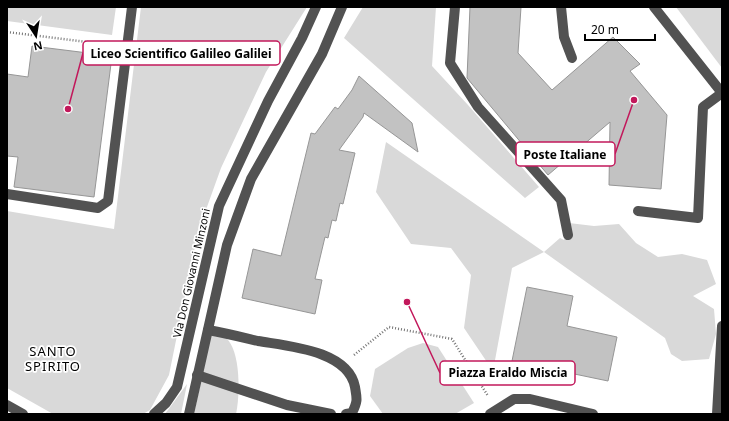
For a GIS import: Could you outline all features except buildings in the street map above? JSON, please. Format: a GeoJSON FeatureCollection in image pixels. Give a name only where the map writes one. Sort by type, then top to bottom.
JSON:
{"type":"FeatureCollection","features":[{"type":"Feature","properties":{"kind":"street"},"geometry":{"type":"LineString","coordinates":[[7,194],[98,208],[108,201],[132,7]]}},
{"type":"Feature","properties":{"kind":"street","name":"Via Don Giovanni Minzoni"},"geometry":{"type":"LineString","coordinates":[[154,414],[177,387],[219,206],[262,114],[316,7]]}},
{"type":"Feature","properties":{"kind":"street"},"geometry":{"type":"LineString","coordinates":[[189,414],[227,245],[251,179],[322,54],[342,7]]}},
{"type":"Feature","properties":{"kind":"street"},"geometry":{"type":"LineString","coordinates":[[455,7],[450,63],[478,107],[561,200],[568,235]]}},
{"type":"Feature","properties":{"kind":"street"},"geometry":{"type":"LineString","coordinates":[[561,7],[564,36],[572,58]]}},
{"type":"Feature","properties":{"kind":"street"},"geometry":{"type":"LineString","coordinates":[[638,212],[698,218],[703,107],[722,93],[654,7]]}},
{"type":"Feature","properties":{"kind":"street"},"geometry":{"type":"LineString","coordinates":[[717,414],[722,326]]}},
{"type":"Feature","properties":{"kind":"street"},"geometry":{"type":"LineString","coordinates":[[208,330],[315,352],[334,360],[341,365],[354,382],[357,402],[352,413],[346,414]]}},
{"type":"Feature","properties":{"kind":"street"},"geometry":{"type":"LineString","coordinates":[[197,374],[287,405],[331,414]]}},
{"type":"Feature","properties":{"kind":"street"},"geometry":{"type":"LineString","coordinates":[[494,412],[514,399],[530,399],[593,414]]}},
{"type":"Feature","properties":{"kind":"street"},"geometry":{"type":"LineString","coordinates":[[7,405],[23,414]]}},
{"type":"Feature","properties":{"kind":"path"},"geometry":{"type":"LineString","coordinates":[[7,32],[127,47]]}},
{"type":"Feature","properties":{"kind":"path"},"geometry":{"type":"LineString","coordinates":[[341,365],[389,327],[452,339],[494,412]]}},
{"type":"Feature","properties":{"kind":"shaded area"},"geometry":{"type":"Polygon","coordinates":[[[7,7],[116,7],[112,35],[7,21],[7,7]]]}},
{"type":"Feature","properties":{"kind":"shaded area"},"geometry":{"type":"Polygon","coordinates":[[[141,7],[307,7],[266,72],[221,168],[198,232],[169,375],[150,410],[143,414],[53,414],[7,388],[7,211],[114,229],[141,7]]]}},
{"type":"Feature","properties":{"kind":"shaded area"},"geometry":{"type":"Polygon","coordinates":[[[363,7],[436,7],[432,66],[539,187],[525,198],[344,38],[363,7]]]}},
{"type":"Feature","properties":{"kind":"shaded area"},"geometry":{"type":"Polygon","coordinates":[[[676,7],[722,7],[722,68],[676,7]]]}},
{"type":"Feature","properties":{"kind":"shaded area"},"geometry":{"type":"Polygon","coordinates":[[[386,142],[544,252],[512,268],[493,371],[464,328],[471,275],[451,248],[411,244],[376,192],[386,142]]]}},
{"type":"Feature","properties":{"kind":"shaded area"},"geometry":{"type":"Polygon","coordinates":[[[569,223],[594,226],[619,224],[636,243],[658,257],[682,254],[707,260],[716,284],[693,296],[714,309],[716,334],[709,359],[682,361],[671,354],[665,338],[544,252],[560,238],[564,240],[569,223]]]}},
{"type":"Feature","properties":{"kind":"shaded area"},"geometry":{"type":"Polygon","coordinates":[[[212,330],[226,338],[231,344],[237,363],[239,385],[236,414],[194,414],[212,330]]]}},
{"type":"Feature","properties":{"kind":"shaded area"},"geometry":{"type":"Polygon","coordinates":[[[423,343],[438,347],[474,403],[455,414],[383,414],[370,396],[375,369],[408,348],[423,343]]]}},
{"type":"Feature","properties":{"kind":"shaded area"},"geometry":{"type":"Polygon","coordinates":[[[187,384],[181,414],[165,414],[187,384]]]}},
{"type":"Feature","properties":{"kind":"place","name":"Poste Italiane"},"geometry":{"type":"Point","coordinates":[634,100]}},
{"type":"Feature","properties":{"kind":"place","name":"Liceo Scientifico Galileo Galilei"},"geometry":{"type":"Point","coordinates":[68,109]}},
{"type":"Feature","properties":{"kind":"place","name":"Piazza Eraldo Miscia"},"geometry":{"type":"Point","coordinates":[407,302]}},
{"type":"Feature","properties":{"kind":"district","name":"SANTO SPIRITO"},"geometry":{"type":"Point","coordinates":[53,358]}}]}
